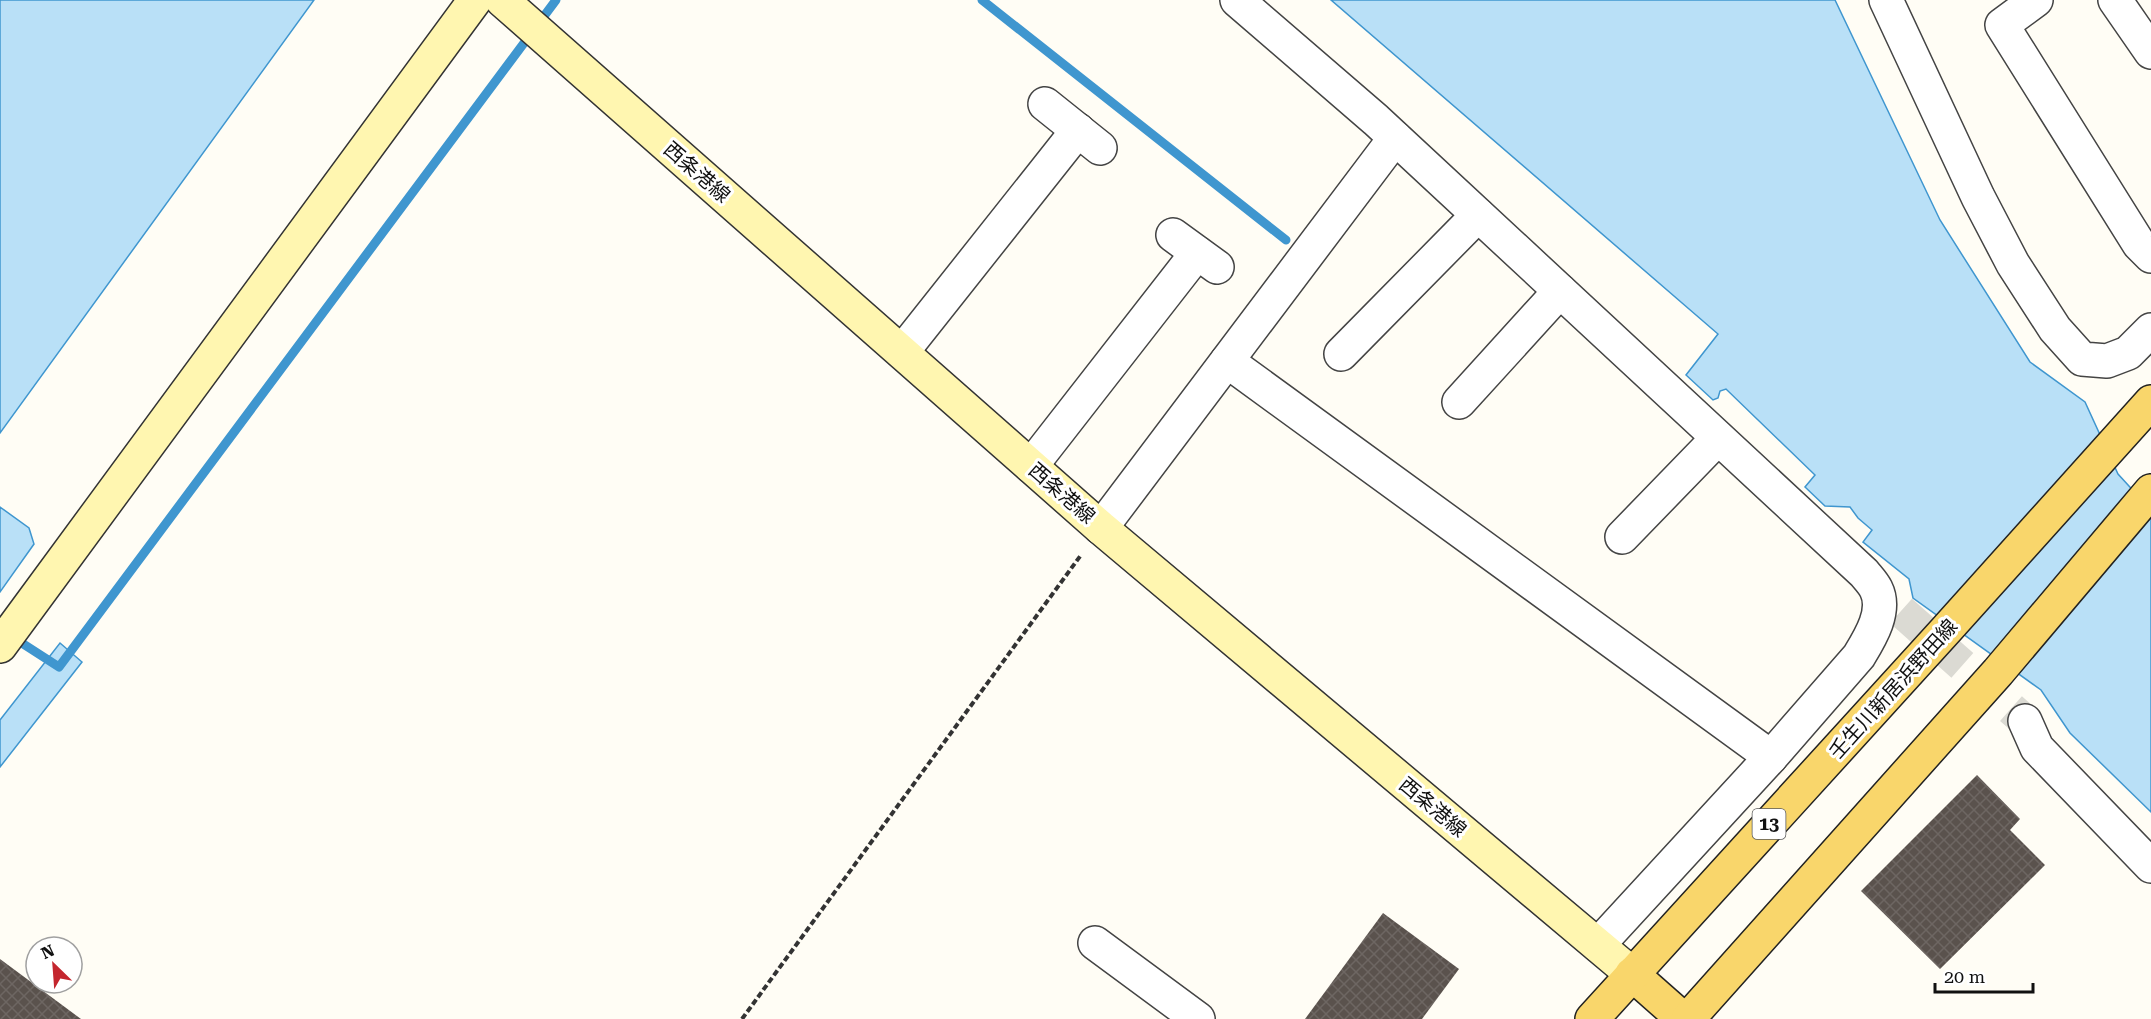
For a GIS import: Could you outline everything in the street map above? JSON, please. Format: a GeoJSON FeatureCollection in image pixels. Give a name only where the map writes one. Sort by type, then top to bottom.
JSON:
{"type":"FeatureCollection","features":[{"type":"Feature","properties":{"kind":"main road"},"geometry":{"type":"LineString","coordinates":[[0,646],[475,0]]}},
{"type":"Feature","properties":{"kind":"main road","name":"西条港線"},"geometry":{"type":"LineString","coordinates":[[502,0],[1101,528],[1632,974]]}},
{"type":"Feature","properties":{"kind":"main road","name":"壬生川新居浜野田線"},"geometry":{"type":"LineString","coordinates":[[1592,1019],[2151,402]]}},
{"type":"Feature","properties":{"kind":"main road"},"geometry":{"type":"LineString","coordinates":[[1688,1019],[1998,672],[2149,492]]}},
{"type":"Feature","properties":{"kind":"main road"},"geometry":{"type":"LineString","coordinates":[[1632,974],[1683,1019]]}},
{"type":"Feature","properties":{"kind":"street"},"geometry":{"type":"LineString","coordinates":[[1237,0],[1395,138],[1864,573],[1901,612]]}},
{"type":"Feature","properties":{"kind":"street"},"geometry":{"type":"LineString","coordinates":[[1886,0],[1978,197],[2013,264],[2055,329],[2082,359],[2107,362],[2128,353],[2151,330]]}},
{"type":"Feature","properties":{"kind":"street"},"geometry":{"type":"LineString","coordinates":[[2036,0],[2002,25],[2139,244],[2151,256]]}},
{"type":"Feature","properties":{"kind":"street"},"geometry":{"type":"LineString","coordinates":[[2115,0],[2151,52]]}},
{"type":"Feature","properties":{"kind":"street"},"geometry":{"type":"LineString","coordinates":[[902,352],[1089,139],[1045,104]]}},
{"type":"Feature","properties":{"kind":"street"},"geometry":{"type":"LineString","coordinates":[[1101,528],[1395,138]]}},
{"type":"Feature","properties":{"kind":"street"},"geometry":{"type":"LineString","coordinates":[[1341,354],[1478,215]]}},
{"type":"Feature","properties":{"kind":"street"},"geometry":{"type":"LineString","coordinates":[[1031,466],[1195,252]]}},
{"type":"Feature","properties":{"kind":"street"},"geometry":{"type":"LineString","coordinates":[[1459,402],[1560,291]]}},
{"type":"Feature","properties":{"kind":"street"},"geometry":{"type":"LineString","coordinates":[[1227,361],[1772,757]]}},
{"type":"Feature","properties":{"kind":"street"},"geometry":{"type":"LineString","coordinates":[[1622,537],[1718,438]]}},
{"type":"Feature","properties":{"kind":"street"},"geometry":{"type":"LineString","coordinates":[[1598,945],[1772,757],[1859,656],[1877,620],[1880,601],[1876,588]]}},
{"type":"Feature","properties":{"kind":"street"},"geometry":{"type":"LineString","coordinates":[[2025,722],[2037,748],[2151,866]]}},
{"type":"Feature","properties":{"kind":"street"},"geometry":{"type":"LineString","coordinates":[[1095,943],[1198,1019]]}},
{"type":"Feature","properties":{"kind":"path"},"geometry":{"type":"LineString","coordinates":[[742,1019],[1101,528]]}},
{"type":"Feature","properties":{"kind":"water"},"geometry":{"type":"Polygon","coordinates":[[[0,0],[314,0],[0,433],[0,0]]]}},
{"type":"Feature","properties":{"kind":"water"},"geometry":{"type":"Polygon","coordinates":[[[1331,0],[1835,0],[1940,220],[2030,362],[2085,402],[2118,474],[2151,510],[2151,812],[2070,733],[2041,690],[1913,598],[1909,579],[1863,542],[1872,530],[1858,518],[1850,507],[1825,506],[1805,487],[1815,475],[1726,389],[1720,391],[1718,398],[1713,400],[1686,375],[1718,334],[1331,0]]]}},
{"type":"Feature","properties":{"kind":"water"},"geometry":{"type":"Polygon","coordinates":[[[0,507],[29,528],[34,544],[0,592],[0,507]]]}},
{"type":"Feature","properties":{"kind":"water"},"geometry":{"type":"Polygon","coordinates":[[[60,643],[82,662],[0,767],[0,720],[60,643]]]}},
{"type":"Feature","properties":{"kind":"building"},"geometry":{"type":"Polygon","coordinates":[[[1977,775],[2020,819],[2010,830],[2045,865],[1940,969],[1861,891],[1977,775]]]}},
{"type":"Feature","properties":{"kind":"building"},"geometry":{"type":"Polygon","coordinates":[[[1383,913],[1459,969],[1422,1019],[1305,1019],[1383,913]]]}},
{"type":"Feature","properties":{"kind":"building"},"geometry":{"type":"Polygon","coordinates":[[[0,959],[24,977],[24,995],[49,995],[81,1019],[0,1019],[0,959]]]}},
{"type":"Feature","properties":{"kind":"waterway"},"geometry":{"type":"LineString","coordinates":[[14,638],[59,667],[556,0]]}},
{"type":"Feature","properties":{"kind":"waterway"},"geometry":{"type":"LineString","coordinates":[[982,0],[1286,240]]}},
{"type":"Feature","properties":{"kind":"tunnel"},"geometry":{"type":"LineString","coordinates":[[1901,611],[2025,721]]}}]}
